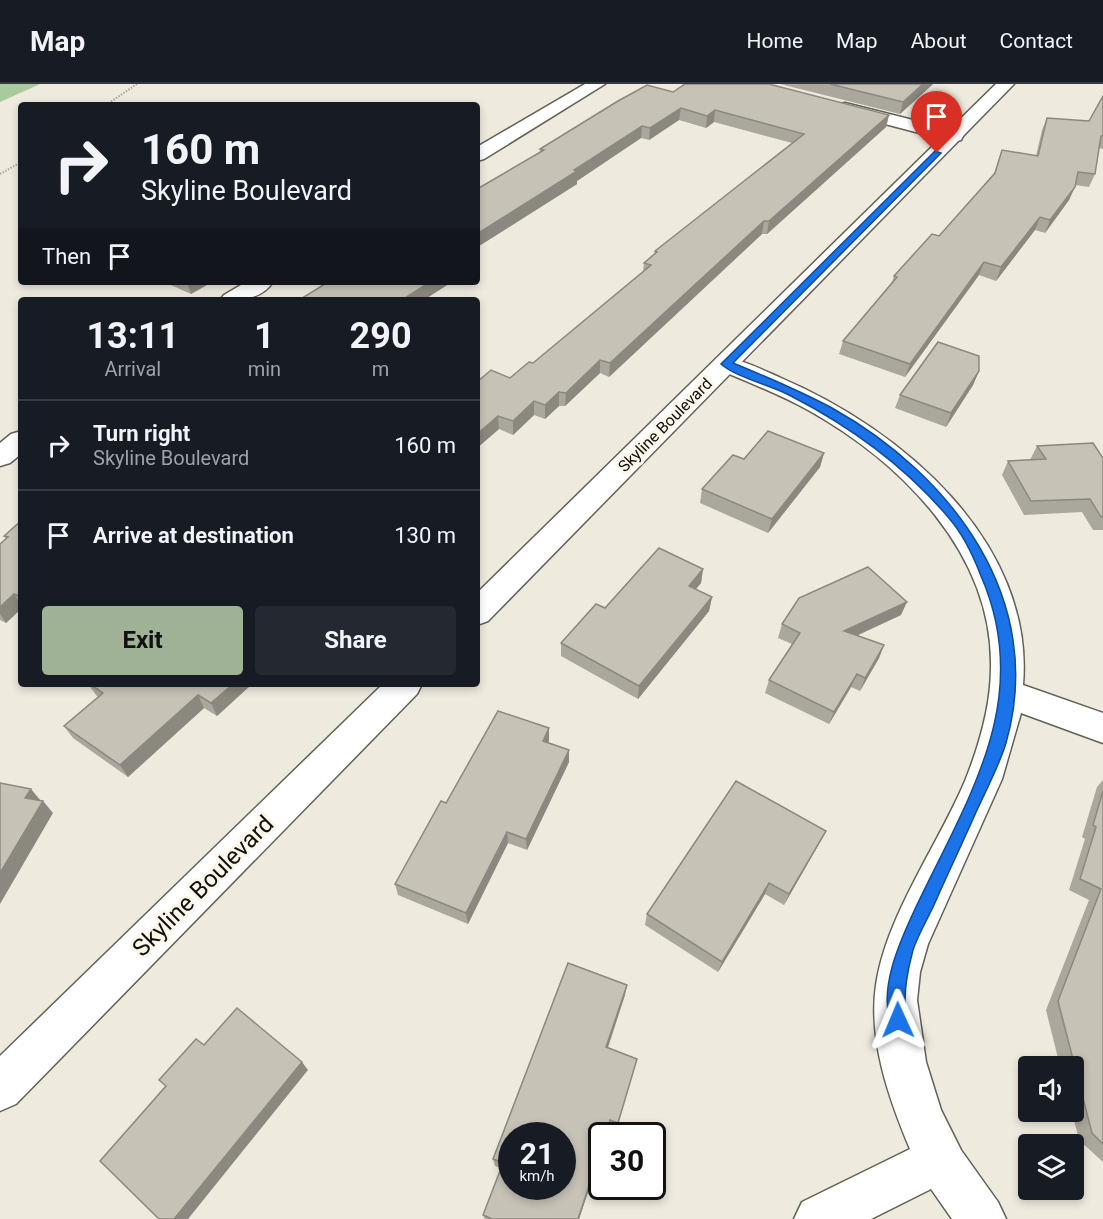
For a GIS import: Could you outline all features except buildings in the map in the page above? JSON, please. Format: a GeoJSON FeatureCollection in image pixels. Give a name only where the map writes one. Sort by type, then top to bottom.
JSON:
{"type":"FeatureCollection","features":[{"type":"Feature","properties":{"kind":"street","name":"Skyline Boulevard"},"geometry":{"type":"LineString","coordinates":[[480,610],[1006,84]]}},
{"type":"Feature","properties":{"kind":"street"},"geometry":{"type":"LineString","coordinates":[[480,153],[586,86]]}},
{"type":"Feature","properties":{"kind":"street"},"geometry":{"type":"LineString","coordinates":[[829,104],[954,136]]}},
{"type":"Feature","properties":{"kind":"street"},"geometry":{"type":"LineString","coordinates":[[236,297],[257,285]]}},
{"type":"Feature","properties":{"kind":"street"},"geometry":{"type":"LineString","coordinates":[[726,364],[812,402],[872,439],[915,474],[954,515],[976,549],[997,596],[1007,644],[1008,694],[998,743],[984,780],[905,949],[896,998],[903,1064],[923,1125],[940,1160],[981,1219]]}},
{"type":"Feature","properties":{"kind":"street"},"geometry":{"type":"LineString","coordinates":[[0,457],[18,443]]}},
{"type":"Feature","properties":{"kind":"street","name":"Skyline Boulevard"},"geometry":{"type":"LineString","coordinates":[[0,1088],[402,687]]}},
{"type":"Feature","properties":{"kind":"street"},"geometry":{"type":"LineString","coordinates":[[1008,694],[1103,728]]}},
{"type":"Feature","properties":{"kind":"street"},"geometry":{"type":"LineString","coordinates":[[819,1219],[940,1160]]}},
{"type":"Feature","properties":{"kind":"path"},"geometry":{"type":"LineString","coordinates":[[110,102],[137,84]]}},
{"type":"Feature","properties":{"kind":"path"},"geometry":{"type":"LineString","coordinates":[[0,174],[18,164]]}},
{"type":"Feature","properties":{"kind":"green space"},"geometry":{"type":"Polygon","coordinates":[[[0,84],[40,84],[0,102],[0,84]]]}},
{"type":"Feature","properties":{"kind":"route"},"geometry":{"type":"LineString","coordinates":[[898,1020],[896,998],[905,949],[984,780],[998,743],[1008,694],[1007,644],[997,596],[976,549],[954,515],[915,474],[872,439],[829,411],[726,364],[937,153]]}}]}
